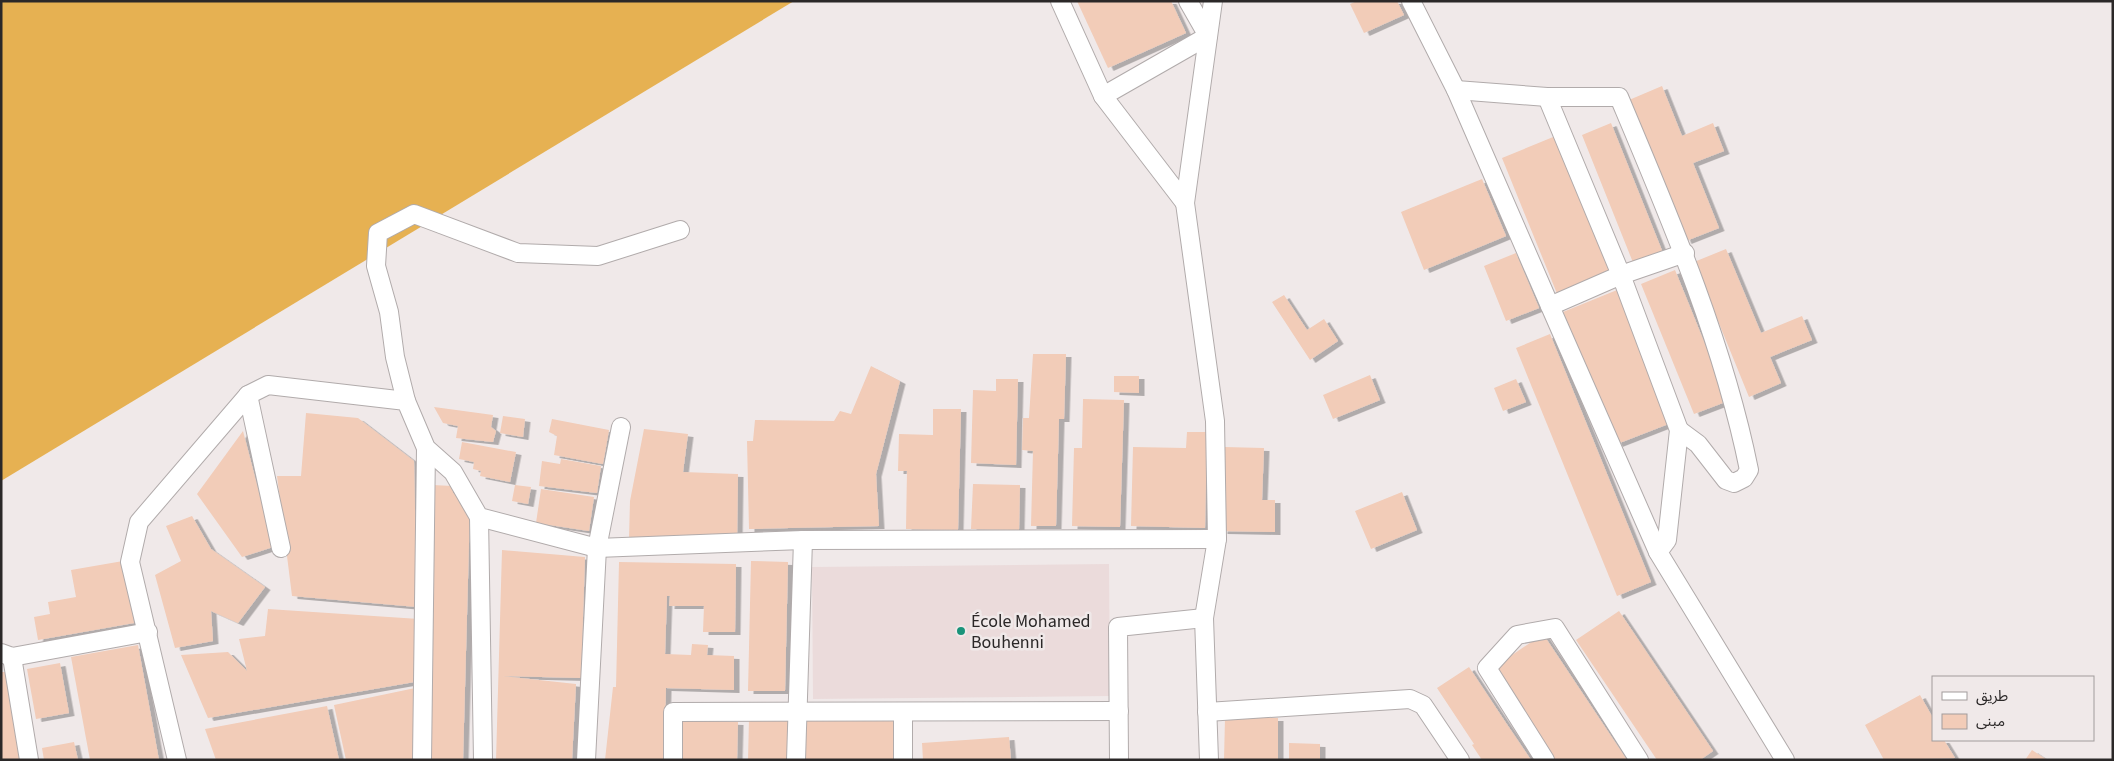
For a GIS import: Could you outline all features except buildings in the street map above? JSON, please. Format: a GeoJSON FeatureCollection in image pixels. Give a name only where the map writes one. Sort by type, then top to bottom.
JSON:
{"type":"FeatureCollection","features":[{"type":"Feature","properties":{"kind":"street"},"geometry":{"type":"LineString","coordinates":[[1060,1],[1103,96],[1185,203]]}},
{"type":"Feature","properties":{"kind":"street"},"geometry":{"type":"LineString","coordinates":[[1188,1],[1208,36]]}},
{"type":"Feature","properties":{"kind":"street"},"geometry":{"type":"LineString","coordinates":[[1209,760],[1204,618],[1217,539],[1215,421],[1185,203],[1213,1]]}},
{"type":"Feature","properties":{"kind":"street"},"geometry":{"type":"LineString","coordinates":[[1411,1],[1456,90],[1658,552],[1785,760]]}},
{"type":"Feature","properties":{"kind":"street"},"geometry":{"type":"LineString","coordinates":[[1103,96],[1208,36]]}},
{"type":"Feature","properties":{"kind":"street"},"geometry":{"type":"LineString","coordinates":[[1456,90],[1547,97],[1619,97],[1685,253],[1739,422],[1749,470],[1744,478],[1734,483],[1726,480],[1698,444],[1679,430]]}},
{"type":"Feature","properties":{"kind":"street"},"geometry":{"type":"LineString","coordinates":[[1547,97],[1621,275],[1679,430],[1667,540],[1658,552]]}},
{"type":"Feature","properties":{"kind":"street"},"geometry":{"type":"LineString","coordinates":[[422,760],[426,448],[406,401],[395,357],[389,312],[376,266],[378,234],[414,214],[518,253],[598,256],[680,230]]}},
{"type":"Feature","properties":{"kind":"street"},"geometry":{"type":"LineString","coordinates":[[1550,306],[1621,275],[1685,253]]}},
{"type":"Feature","properties":{"kind":"street"},"geometry":{"type":"LineString","coordinates":[[177,760],[130,562],[139,522],[248,395],[268,385],[406,401]]}},
{"type":"Feature","properties":{"kind":"street"},"geometry":{"type":"LineString","coordinates":[[248,395],[281,548]]}},
{"type":"Feature","properties":{"kind":"street"},"geometry":{"type":"LineString","coordinates":[[586,760],[597,548],[621,427]]}},
{"type":"Feature","properties":{"kind":"street"},"geometry":{"type":"LineString","coordinates":[[426,448],[453,472],[479,517],[482,760]]}},
{"type":"Feature","properties":{"kind":"street"},"geometry":{"type":"LineString","coordinates":[[479,517],[597,548],[803,540],[1217,539]]}},
{"type":"Feature","properties":{"kind":"street"},"geometry":{"type":"LineString","coordinates":[[796,760],[803,540]]}},
{"type":"Feature","properties":{"kind":"street"},"geometry":{"type":"LineString","coordinates":[[1119,760],[1118,627],[1204,618]]}},
{"type":"Feature","properties":{"kind":"street"},"geometry":{"type":"LineString","coordinates":[[1545,760],[1487,668],[1518,635],[1555,628],[1639,760]]}},
{"type":"Feature","properties":{"kind":"street"},"geometry":{"type":"LineString","coordinates":[[29,760],[6,655],[148,632]]}},
{"type":"Feature","properties":{"kind":"street"},"geometry":{"type":"LineString","coordinates":[[1207,712],[1410,699],[1423,705],[1460,760]]}},
{"type":"Feature","properties":{"kind":"street"},"geometry":{"type":"LineString","coordinates":[[673,760],[673,712],[903,713],[1119,711]]}},
{"type":"Feature","properties":{"kind":"street"},"geometry":{"type":"LineString","coordinates":[[903,713],[903,760]]}},
{"type":"Feature","properties":{"kind":"shaded area"},"geometry":{"type":"Polygon","coordinates":[[[1,1],[794,1],[1,481],[1,1]]]}},
{"type":"Feature","properties":{"kind":"shaded area","name":"École Mohamed Bouhenni"},"geometry":{"type":"Polygon","coordinates":[[[1109,564],[1110,696],[813,699],[812,567],[1109,564]]]}},
{"type":"Feature","properties":{"kind":"place","name":"École Mohamed Bouhenni"},"geometry":{"type":"Point","coordinates":[961,631]}}]}
